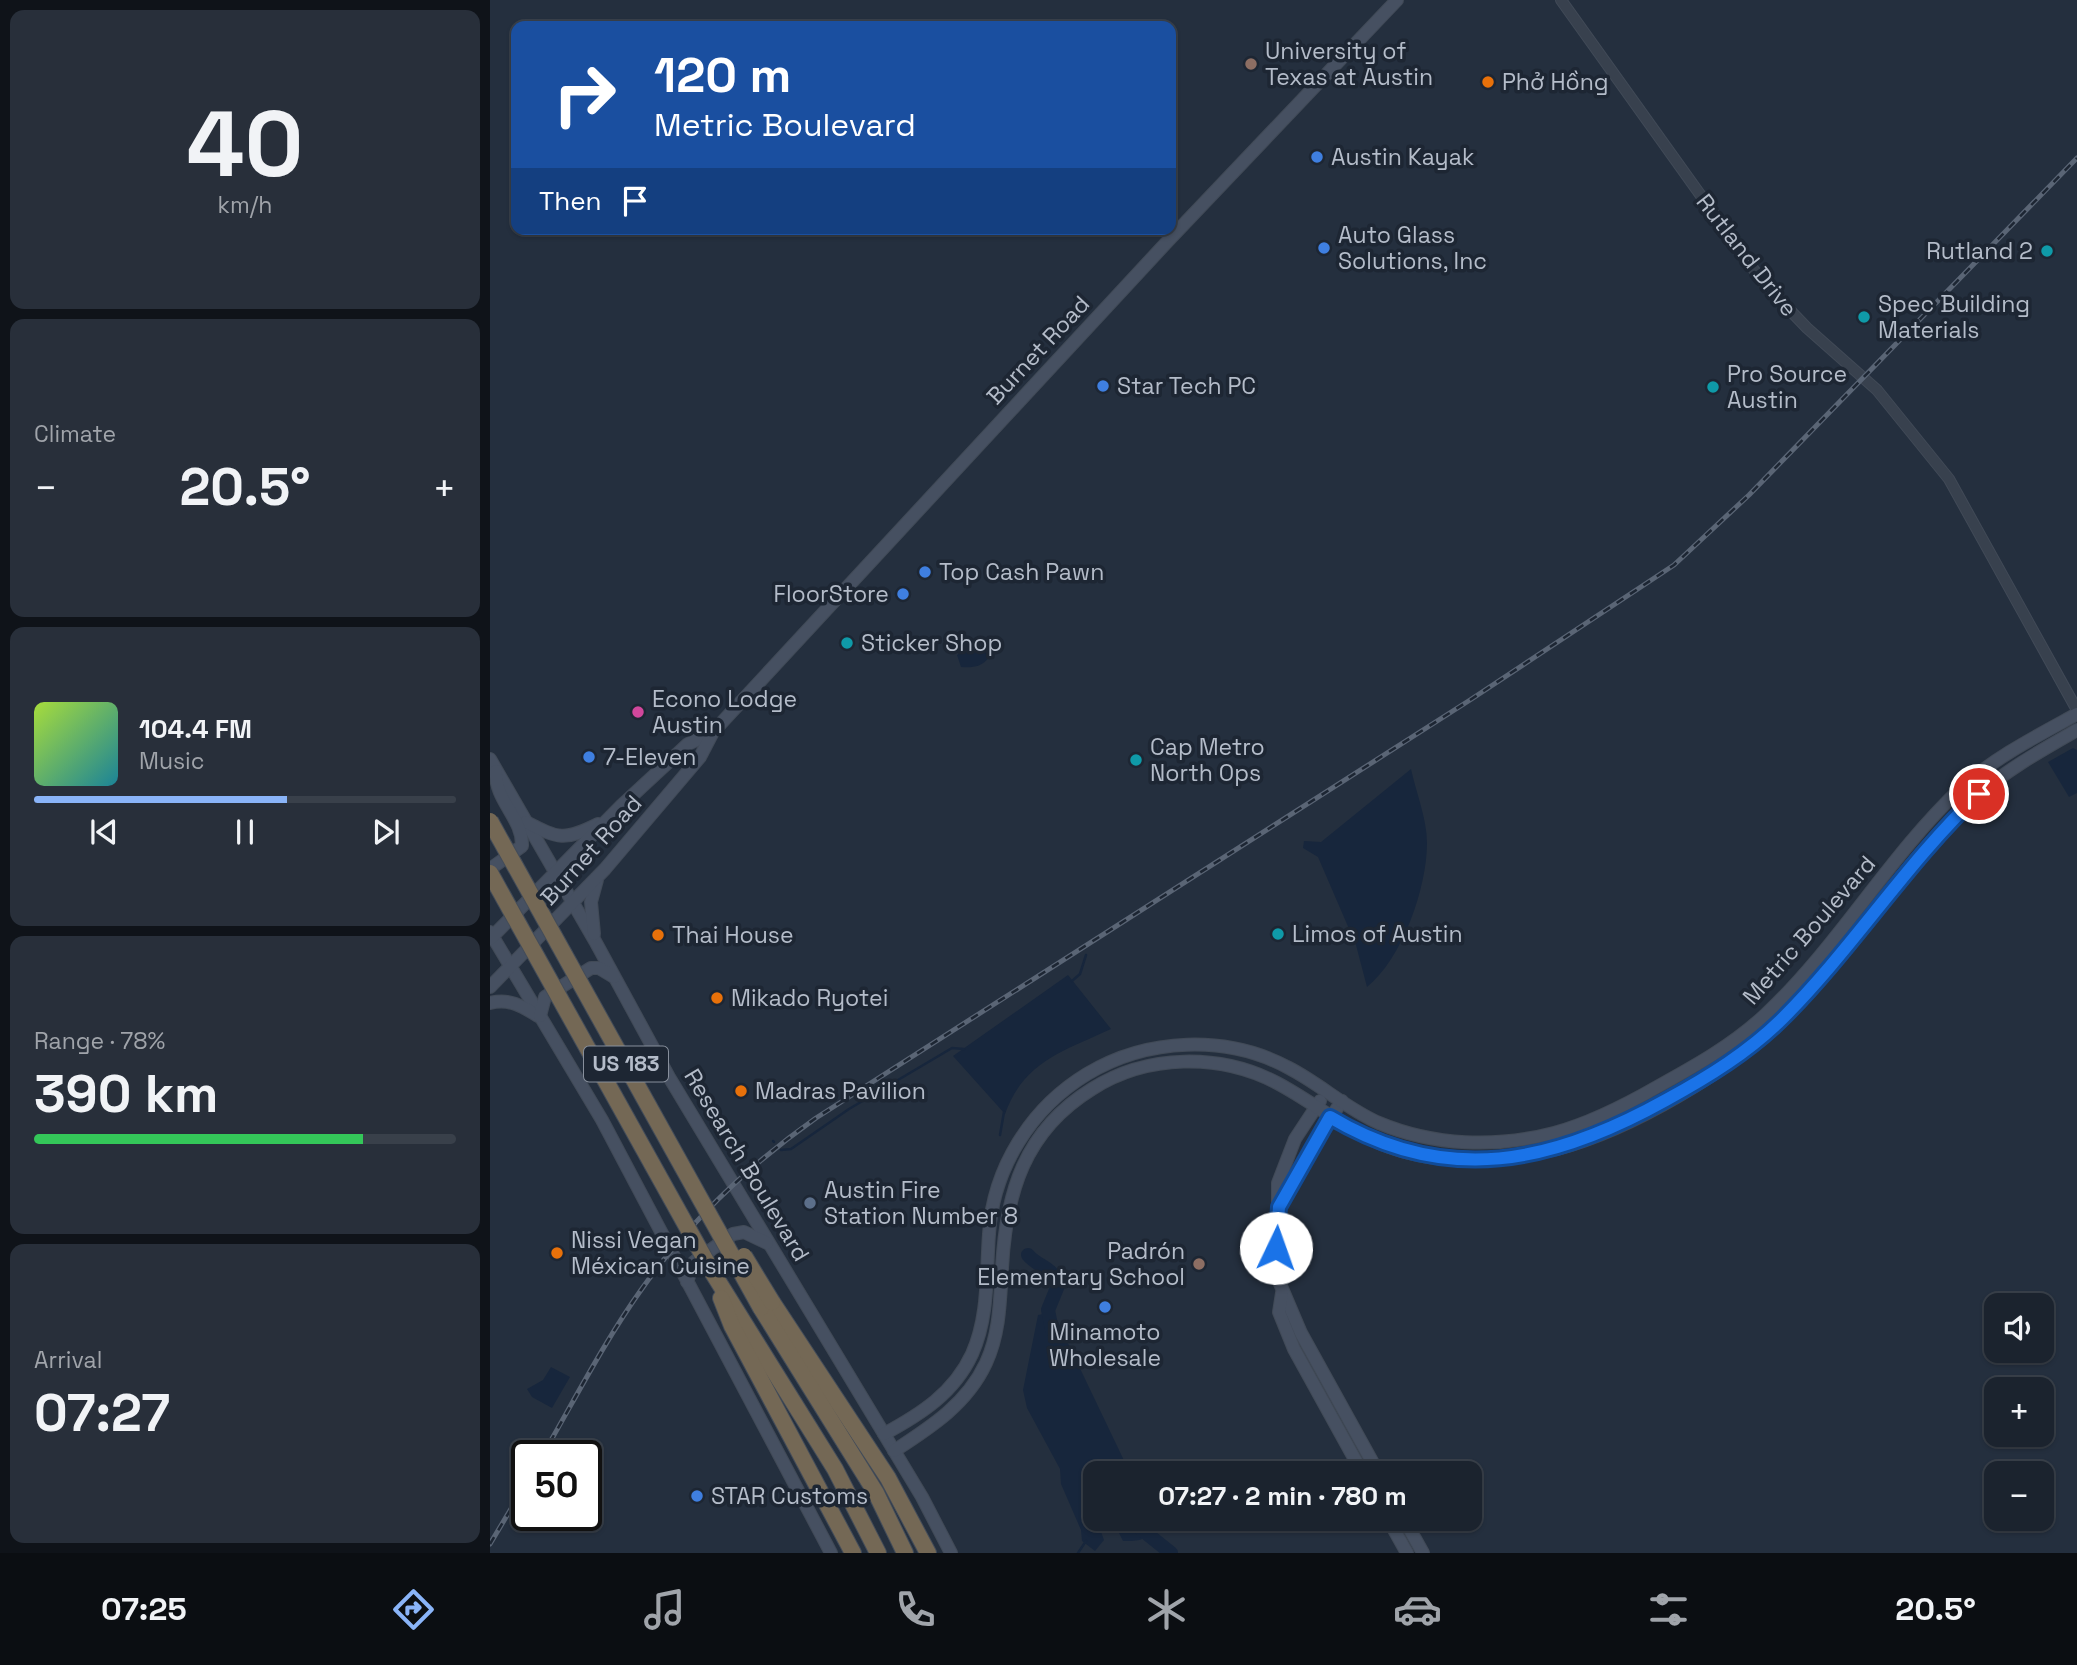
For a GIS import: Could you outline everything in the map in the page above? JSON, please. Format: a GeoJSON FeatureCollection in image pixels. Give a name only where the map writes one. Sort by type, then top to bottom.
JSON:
{"type":"FeatureCollection","features":[{"type":"Feature","properties":{"kind":"highway","name":"US 183"},"geometry":{"type":"LineString","coordinates":[[490,821],[711,1216],[876,1493],[905,1553]]}},
{"type":"Feature","properties":{"kind":"highway","name":"US 183"},"geometry":{"type":"LineString","coordinates":[[490,871],[711,1270],[737,1323]]}},
{"type":"Feature","properties":{"kind":"highway"},"geometry":{"type":"LineString","coordinates":[[766,1305],[888,1478],[928,1553]]}},
{"type":"Feature","properties":{"kind":"highway"},"geometry":{"type":"LineString","coordinates":[[737,1323],[853,1553]]}},
{"type":"Feature","properties":{"kind":"highway"},"geometry":{"type":"LineString","coordinates":[[737,1323],[835,1469],[878,1553]]}},
{"type":"Feature","properties":{"kind":"main road","name":"Burnet Road"},"geometry":{"type":"LineString","coordinates":[[1176,232],[1397,0]]}},
{"type":"Feature","properties":{"kind":"main road","name":"Burnet Road"},"geometry":{"type":"LineString","coordinates":[[490,987],[598,876],[700,757],[713,732],[1174,235]]}},
{"type":"Feature","properties":{"kind":"main road","name":"Metric Boulevard"},"geometry":{"type":"LineString","coordinates":[[884,1434],[935,1402],[956,1380],[972,1354],[985,1303],[993,1206],[1006,1164],[1026,1130],[1056,1096],[1103,1065],[1152,1049],[1190,1044],[1240,1050],[1287,1067],[1381,1123],[1443,1140],[1510,1142],[1556,1132],[1622,1107],[1718,1053],[1754,1025],[1794,985],[1930,821],[1959,790],[1995,761],[2077,712]]}},
{"type":"Feature","properties":{"kind":"main road","name":"Metric Boulevard"},"geometry":{"type":"LineString","coordinates":[[894,1451],[946,1416],[969,1390],[986,1362],[998,1324],[1007,1209],[1020,1171],[1051,1123],[1078,1098],[1108,1080],[1155,1065],[1190,1061],[1235,1067],[1273,1081],[1370,1139],[1429,1157],[1492,1158],[1560,1148],[1602,1134],[1702,1081],[1763,1036],[1807,992],[1941,831],[2001,776],[2077,730]]}},
{"type":"Feature","properties":{"kind":"main road","name":"Burnet Road"},"geometry":{"type":"LineString","coordinates":[[491,936],[608,819],[688,744],[713,732]]}},
{"type":"Feature","properties":{"kind":"main road"},"geometry":{"type":"LineString","coordinates":[[490,871],[522,846],[523,835],[495,787],[493,765]]}},
{"type":"Feature","properties":{"kind":"main road","name":"Research Boulevard"},"geometry":{"type":"LineString","coordinates":[[493,765],[574,903],[664,1068],[942,1530],[951,1553]]}},
{"type":"Feature","properties":{"kind":"main road"},"geometry":{"type":"LineString","coordinates":[[526,822],[562,838],[573,836],[608,819]]}},
{"type":"Feature","properties":{"kind":"main road"},"geometry":{"type":"LineString","coordinates":[[1930,821],[1941,831]]}},
{"type":"Feature","properties":{"kind":"main road"},"geometry":{"type":"LineString","coordinates":[[595,941],[591,902],[598,876]]}},
{"type":"Feature","properties":{"kind":"main road"},"geometry":{"type":"LineString","coordinates":[[491,936],[602,1120],[831,1553]]}},
{"type":"Feature","properties":{"kind":"main road"},"geometry":{"type":"LineString","coordinates":[[540,1017],[545,997],[592,968],[599,968],[615,978]]}},
{"type":"Feature","properties":{"kind":"main road"},"geometry":{"type":"LineString","coordinates":[[490,1003],[516,1003],[540,1017]]}},
{"type":"Feature","properties":{"kind":"main road"},"geometry":{"type":"LineString","coordinates":[[1754,1025],[1763,1036]]}},
{"type":"Feature","properties":{"kind":"main road"},"geometry":{"type":"LineString","coordinates":[[1152,1049],[1155,1065]]}},
{"type":"Feature","properties":{"kind":"main road"},"geometry":{"type":"LineString","coordinates":[[1327,1091],[1296,1139],[1278,1183],[1283,1189],[1279,1207],[1276,1263],[1282,1293],[1372,1461]]}},
{"type":"Feature","properties":{"kind":"main road"},"geometry":{"type":"LineString","coordinates":[[1279,1207],[1330,1117],[1342,1101]]}},
{"type":"Feature","properties":{"kind":"main road"},"geometry":{"type":"LineString","coordinates":[[1556,1132],[1560,1148]]}},
{"type":"Feature","properties":{"kind":"main road"},"geometry":{"type":"LineString","coordinates":[[1006,1164],[1020,1171]]}},
{"type":"Feature","properties":{"kind":"main road"},"geometry":{"type":"LineString","coordinates":[[993,1206],[1007,1209]]}},
{"type":"Feature","properties":{"kind":"main road"},"geometry":{"type":"LineString","coordinates":[[687,1282],[694,1262],[733,1234],[744,1232],[770,1245]]}},
{"type":"Feature","properties":{"kind":"main road"},"geometry":{"type":"LineString","coordinates":[[1282,1293],[1279,1312],[1305,1369],[1356,1461]]}},
{"type":"Feature","properties":{"kind":"main road"},"geometry":{"type":"LineString","coordinates":[[1305,1369],[1317,1361]]}},
{"type":"Feature","properties":{"kind":"main road"},"geometry":{"type":"LineString","coordinates":[[1395,1531],[1407,1553]]}},
{"type":"Feature","properties":{"kind":"main road"},"geometry":{"type":"LineString","coordinates":[[1411,1531],[1423,1553]]}},
{"type":"Feature","properties":{"kind":"street","name":"Rutland Drive"},"geometry":{"type":"LineString","coordinates":[[1561,0],[1762,281],[1807,328],[1877,390],[1949,479],[2077,712]]}},
{"type":"Feature","properties":{"kind":"water"},"geometry":{"type":"Polygon","coordinates":[[[978,643],[989,657],[976,666],[961,667],[957,655],[978,643]]]}},
{"type":"Feature","properties":{"kind":"water"},"geometry":{"type":"Polygon","coordinates":[[[2073,748],[2077,750],[2077,793],[2069,797],[2048,762],[2073,748]]]}},
{"type":"Feature","properties":{"kind":"water"},"geometry":{"type":"Polygon","coordinates":[[[1411,769],[1427,834],[1423,881],[1401,941],[1380,975],[1367,987],[1356,945],[1318,857],[1303,848],[1304,841],[1321,842],[1411,769]]]}},
{"type":"Feature","properties":{"kind":"water"},"geometry":{"type":"Polygon","coordinates":[[[1068,975],[1111,1029],[1062,1052],[1034,1070],[1013,1096],[1005,1114],[953,1056],[1068,975]]]}},
{"type":"Feature","properties":{"kind":"water"},"geometry":{"type":"Polygon","coordinates":[[[1053,1312],[1124,1461],[1083,1461],[1083,1531],[1101,1531],[1104,1540],[1095,1551],[1082,1541],[1081,1530],[1061,1484],[1060,1469],[1027,1408],[1023,1390],[1038,1315],[1053,1312]]]}},
{"type":"Feature","properties":{"kind":"water"},"geometry":{"type":"Polygon","coordinates":[[[551,1367],[570,1377],[552,1408],[532,1397],[527,1389],[543,1380],[551,1367]]]}},
{"type":"Feature","properties":{"kind":"water"},"geometry":{"type":"Polygon","coordinates":[[[1118,1531],[1151,1531],[1138,1540],[1123,1541],[1118,1531]]]}},
{"type":"Feature","properties":{"kind":"waterway"},"geometry":{"type":"LineString","coordinates":[[1072,981],[1080,974],[1086,955]]}},
{"type":"Feature","properties":{"kind":"waterway"},"geometry":{"type":"LineString","coordinates":[[781,1150],[791,1149],[849,1109],[952,1048],[964,1049]]}},
{"type":"Feature","properties":{"kind":"waterway"},"geometry":{"type":"LineString","coordinates":[[1000,1135],[1004,1112]]}},
{"type":"Feature","properties":{"kind":"waterway"},"geometry":{"type":"LineString","coordinates":[[1028,1255],[1059,1283],[1048,1310],[1052,1330]]}},
{"type":"Feature","properties":{"kind":"waterway"},"geometry":{"type":"LineString","coordinates":[[1144,1531],[1171,1553]]}},
{"type":"Feature","properties":{"kind":"waterway"},"geometry":{"type":"LineString","coordinates":[[1078,1553],[1086,1541]]}},
{"type":"Feature","properties":{"kind":"railway"},"geometry":{"type":"LineString","coordinates":[[551,1440],[614,1330],[641,1290],[679,1241],[743,1176],[816,1118],[1470,700],[1674,565],[1749,495],[2077,158]]}},
{"type":"Feature","properties":{"kind":"railway"},"geometry":{"type":"LineString","coordinates":[[490,1544],[511,1509]]}},
{"type":"Feature","properties":{"kind":"place","name":"University of Texas at Austin"},"geometry":{"type":"Point","coordinates":[1251,64]}},
{"type":"Feature","properties":{"kind":"place","name":"Phở Hồng"},"geometry":{"type":"Point","coordinates":[1488,82]}},
{"type":"Feature","properties":{"kind":"place","name":"Austin Kayak"},"geometry":{"type":"Point","coordinates":[1317,157]}},
{"type":"Feature","properties":{"kind":"place","name":"Auto Glass Solutions, Inc"},"geometry":{"type":"Point","coordinates":[1324,248]}},
{"type":"Feature","properties":{"kind":"place","name":"Rutland 2"},"geometry":{"type":"Point","coordinates":[2047,251]}},
{"type":"Feature","properties":{"kind":"place","name":"Spec Building Materials"},"geometry":{"type":"Point","coordinates":[1864,317]}},
{"type":"Feature","properties":{"kind":"place","name":"Star Tech PC"},"geometry":{"type":"Point","coordinates":[1103,386]}},
{"type":"Feature","properties":{"kind":"place","name":"Pro Source Austin"},"geometry":{"type":"Point","coordinates":[1713,387]}},
{"type":"Feature","properties":{"kind":"place","name":"Top Cash Pawn"},"geometry":{"type":"Point","coordinates":[925,572]}},
{"type":"Feature","properties":{"kind":"place","name":"FloorStore"},"geometry":{"type":"Point","coordinates":[903,594]}},
{"type":"Feature","properties":{"kind":"place","name":"Sticker Shop"},"geometry":{"type":"Point","coordinates":[847,643]}},
{"type":"Feature","properties":{"kind":"place","name":"Econo Lodge Austin"},"geometry":{"type":"Point","coordinates":[638,712]}},
{"type":"Feature","properties":{"kind":"place","name":"7-Eleven"},"geometry":{"type":"Point","coordinates":[589,757]}},
{"type":"Feature","properties":{"kind":"place","name":"Cap Metro North Ops"},"geometry":{"type":"Point","coordinates":[1136,760]}},
{"type":"Feature","properties":{"kind":"place","name":"Limos of Austin"},"geometry":{"type":"Point","coordinates":[1278,934]}},
{"type":"Feature","properties":{"kind":"place","name":"Thai House"},"geometry":{"type":"Point","coordinates":[658,935]}},
{"type":"Feature","properties":{"kind":"place","name":"Mikado Ryotei"},"geometry":{"type":"Point","coordinates":[717,998]}},
{"type":"Feature","properties":{"kind":"place","name":"Madras Pavilion"},"geometry":{"type":"Point","coordinates":[741,1091]}},
{"type":"Feature","properties":{"kind":"place","name":"Austin Fire Station Number 8"},"geometry":{"type":"Point","coordinates":[810,1203]}},
{"type":"Feature","properties":{"kind":"place","name":"Nissi Vegan Méxican Cuisine"},"geometry":{"type":"Point","coordinates":[557,1253]}},
{"type":"Feature","properties":{"kind":"place","name":"Padrón Elementary School"},"geometry":{"type":"Point","coordinates":[1199,1264]}},
{"type":"Feature","properties":{"kind":"place","name":"Minamoto Wholesale"},"geometry":{"type":"Point","coordinates":[1105,1307]}},
{"type":"Feature","properties":{"kind":"place","name":"STAR Customs"},"geometry":{"type":"Point","coordinates":[697,1496]}},
{"type":"Feature","properties":{"kind":"route"},"geometry":{"type":"LineString","coordinates":[[1276,1248],[1279,1207],[1292,1189],[1311,1146],[1330,1117],[1370,1139],[1415,1154],[1474,1160],[1510,1157],[1555,1149],[1602,1134],[1702,1081],[1750,1047],[1783,1018],[1941,831],[1979,794]]}}]}
